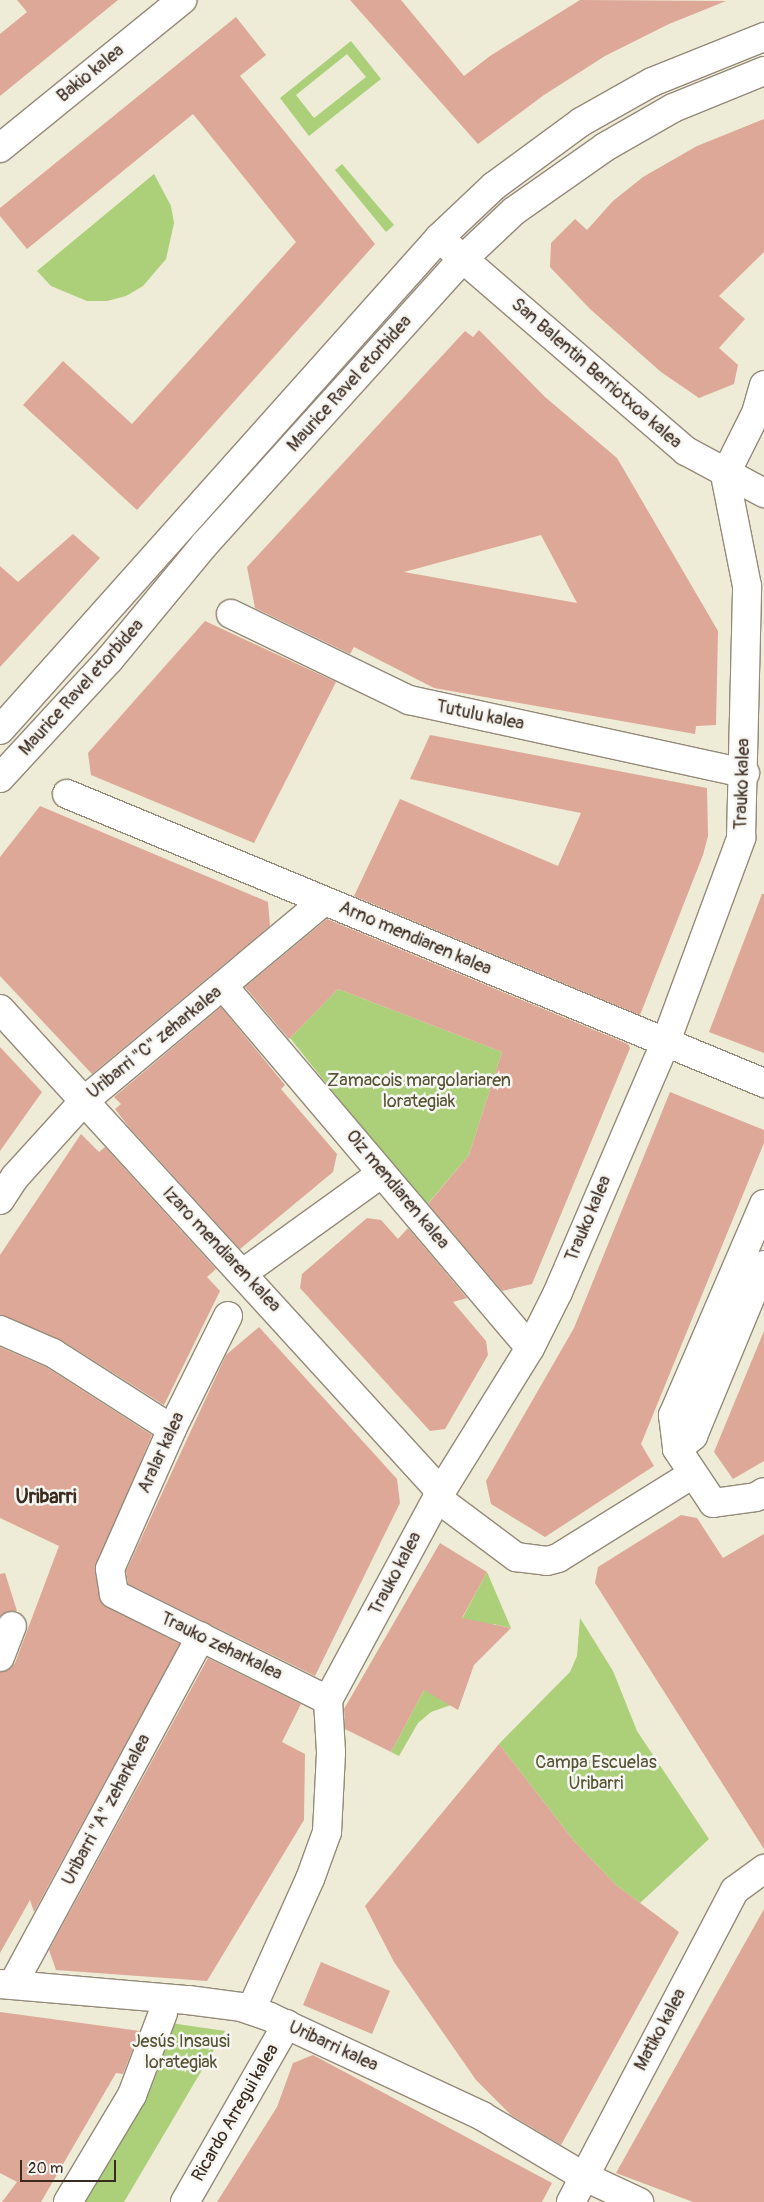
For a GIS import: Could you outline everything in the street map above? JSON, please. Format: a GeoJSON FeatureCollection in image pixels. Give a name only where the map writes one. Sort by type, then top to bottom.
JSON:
{"type":"FeatureCollection","features":[{"type":"Feature","properties":{"kind":"street","name":"Bakio kalea"},"geometry":{"type":"LineString","coordinates":[[0,148],[182,0]]}},
{"type":"Feature","properties":{"kind":"street","name":"Maurice Ravel etorbidea"},"geometry":{"type":"LineString","coordinates":[[0,730],[439,238],[494,186],[581,122],[652,82],[764,37]]}},
{"type":"Feature","properties":{"kind":"street","name":"Maurice Ravel etorbidea"},"geometry":{"type":"LineString","coordinates":[[0,778],[109,660],[205,544],[462,260],[514,211],[605,147],[672,108],[764,71]]}},
{"type":"Feature","properties":{"kind":"street","name":"San Balentin Berriotxoa kalea"},"geometry":{"type":"LineString","coordinates":[[439,238],[462,260],[686,452],[725,475],[764,493]]}},
{"type":"Feature","properties":{"kind":"street"},"geometry":{"type":"LineString","coordinates":[[725,475],[756,413],[764,386]]}},
{"type":"Feature","properties":{"kind":"street","name":"Trauko kalea"},"geometry":{"type":"LineString","coordinates":[[328,1700],[439,1495],[530,1348],[558,1292],[665,1044],[741,838],[745,773],[747,586],[725,475]]}},
{"type":"Feature","properties":{"kind":"street","name":"Tutulu kalea"},"geometry":{"type":"LineString","coordinates":[[231,614],[409,700],[745,773]]}},
{"type":"Feature","properties":{"kind":"street","name":"Arno mendiaren kalea"},"geometry":{"type":"LineString","coordinates":[[67,794],[665,1044],[764,1083]]}},
{"type":"Feature","properties":{"kind":"street","name":"Uribarri \"C\" zeharkalea"},"geometry":{"type":"LineString","coordinates":[[0,1200],[15,1178],[84,1101],[224,987],[324,901]]}},
{"type":"Feature","properties":{"kind":"street","name":"Oiz mendiaren kalea"},"geometry":{"type":"LineString","coordinates":[[224,987],[530,1348]]}},
{"type":"Feature","properties":{"kind":"street","name":"Izaro mendiaren kalea"},"geometry":{"type":"LineString","coordinates":[[0,1008],[243,1272],[439,1495],[516,1557],[547,1562],[558,1558],[693,1474]]}},
{"type":"Feature","properties":{"kind":"street"},"geometry":{"type":"LineString","coordinates":[[243,1272],[382,1173]]}},
{"type":"Feature","properties":{"kind":"street"},"geometry":{"type":"LineString","coordinates":[[764,1204],[673,1415],[677,1449],[713,1502],[756,1497],[764,1492]]}},
{"type":"Feature","properties":{"kind":"street"},"geometry":{"type":"LineString","coordinates":[[677,1449],[693,1436],[764,1265]]}},
{"type":"Feature","properties":{"kind":"street","name":"Aralar kalea"},"geometry":{"type":"LineString","coordinates":[[114,1594],[110,1569],[172,1429],[228,1316]]}},
{"type":"Feature","properties":{"kind":"street"},"geometry":{"type":"LineString","coordinates":[[0,1330],[53,1353],[172,1429]]}},
{"type":"Feature","properties":{"kind":"street","name":"Trauko zeharkalea"},"geometry":{"type":"LineString","coordinates":[[114,1594],[328,1700]]}},
{"type":"Feature","properties":{"kind":"street"},"geometry":{"type":"LineString","coordinates":[[0,1657],[12,1626]]}},
{"type":"Feature","properties":{"kind":"street","name":"Uribarri \"A\" zeharkalea"},"geometry":{"type":"LineString","coordinates":[[6,1984],[201,1637]]}},
{"type":"Feature","properties":{"kind":"street"},"geometry":{"type":"LineString","coordinates":[[251,2010],[310,1879],[327,1832],[331,1752],[328,1700]]}},
{"type":"Feature","properties":{"kind":"street","name":"Matiko kalea"},"geometry":{"type":"LineString","coordinates":[[571,2202],[735,1890],[764,1869]]}},
{"type":"Feature","properties":{"kind":"street","name":"Uribarri kalea"},"geometry":{"type":"LineString","coordinates":[[6,1984],[188,2000],[251,2010],[287,2024],[482,2116],[583,2176],[639,2202]]}},
{"type":"Feature","properties":{"kind":"street"},"geometry":{"type":"LineString","coordinates":[[68,2202],[132,2095],[163,2013]]}},
{"type":"Feature","properties":{"kind":"street","name":"Ricardo Arregui kalea"},"geometry":{"type":"LineString","coordinates":[[185,2202],[287,2024]]}},
{"type":"Feature","properties":{"kind":"green space"},"geometry":{"type":"Polygon","coordinates":[[[351,41],[381,79],[309,136],[280,98],[351,41]],[[347,54],[296,95],[314,118],[366,77],[347,54]]]}},
{"type":"Feature","properties":{"kind":"green space"},"geometry":{"type":"Polygon","coordinates":[[[342,164],[394,225],[386,232],[335,170],[342,164]]]}},
{"type":"Feature","properties":{"kind":"green space"},"geometry":{"type":"Polygon","coordinates":[[[154,174],[171,206],[174,223],[166,259],[143,286],[126,296],[107,301],[87,301],[51,286],[37,271],[154,174]]]}},
{"type":"Feature","properties":{"kind":"green space","name":"Zamacois margolariaren lorategiak"},"geometry":{"type":"Polygon","coordinates":[[[338,989],[502,1052],[469,1155],[425,1207],[290,1038],[338,989]]]}},
{"type":"Feature","properties":{"kind":"green space"},"geometry":{"type":"Polygon","coordinates":[[[487,1572],[511,1628],[493,1624],[451,1705],[431,1712],[418,1723],[399,1756],[391,1752],[487,1572]]]}},
{"type":"Feature","properties":{"kind":"green space","name":"Campa Escuelas Uribarri"},"geometry":{"type":"Polygon","coordinates":[[[580,1618],[613,1671],[637,1731],[709,1839],[640,1903],[616,1885],[574,1841],[499,1744],[570,1672],[577,1656],[580,1618]]]}},
{"type":"Feature","properties":{"kind":"green space","name":"Jesús Insausi lorategiak"},"geometry":{"type":"Polygon","coordinates":[[[164,2022],[225,2031],[124,2202],[71,2202],[164,2022]]]}},
{"type":"Feature","properties":{"kind":"building"},"geometry":{"type":"Polygon","coordinates":[[[17,0],[118,0],[0,96],[0,34],[27,12],[17,0]]]}},
{"type":"Feature","properties":{"kind":"building"},"geometry":{"type":"Polygon","coordinates":[[[350,0],[401,0],[464,76],[490,56],[580,0],[726,1],[669,24],[605,56],[544,95],[478,144],[350,0]]]}},
{"type":"Feature","properties":{"kind":"building"},"geometry":{"type":"Polygon","coordinates":[[[236,17],[266,55],[240,76],[375,244],[137,510],[23,405],[63,361],[132,424],[296,242],[193,114],[27,249],[0,216],[0,208],[236,17]]]}},
{"type":"Feature","properties":{"kind":"building"},"geometry":{"type":"Polygon","coordinates":[[[764,119],[764,252],[719,296],[745,319],[719,348],[738,365],[734,384],[699,398],[661,372],[590,309],[550,267],[551,243],[575,219],[587,230],[613,201],[643,177],[697,146],[764,119]]]}},
{"type":"Feature","properties":{"kind":"building"},"geometry":{"type":"Polygon","coordinates":[[[479,330],[545,397],[617,458],[718,631],[716,725],[696,726],[695,734],[434,688],[354,647],[350,654],[255,608],[247,567],[465,331],[473,337],[479,330]],[[541,535],[404,572],[577,603],[541,535]]]}},
{"type":"Feature","properties":{"kind":"building"},"geometry":{"type":"Polygon","coordinates":[[[73,534],[100,558],[0,667],[0,566],[18,582],[73,534]]]}},
{"type":"Feature","properties":{"kind":"building"},"geometry":{"type":"Polygon","coordinates":[[[205,621],[336,682],[254,843],[91,775],[88,753],[205,621]]]}},
{"type":"Feature","properties":{"kind":"building"},"geometry":{"type":"Polygon","coordinates":[[[430,735],[707,788],[708,836],[703,855],[640,1015],[354,896],[400,799],[558,866],[581,813],[410,779],[430,735]]]}},
{"type":"Feature","properties":{"kind":"building"},"geometry":{"type":"Polygon","coordinates":[[[40,806],[268,902],[270,926],[92,1074],[0,976],[0,857],[40,806]]]}},
{"type":"Feature","properties":{"kind":"building"},"geometry":{"type":"Polygon","coordinates":[[[762,894],[764,894],[764,1053],[709,1032],[762,894]]]}},
{"type":"Feature","properties":{"kind":"building"},"geometry":{"type":"Polygon","coordinates":[[[327,919],[628,1044],[630,1048],[532,1284],[502,1291],[428,1204],[469,1155],[502,1052],[338,989],[289,1039],[245,987],[327,919]]]}},
{"type":"Feature","properties":{"kind":"building"},"geometry":{"type":"Polygon","coordinates":[[[221,1007],[285,1085],[281,1089],[337,1154],[333,1172],[240,1249],[128,1126],[115,1109],[121,1104],[114,1097],[221,1007]]]}},
{"type":"Feature","properties":{"kind":"building"},"geometry":{"type":"Polygon","coordinates":[[[0,1047],[42,1092],[0,1151],[0,1047]]]}},
{"type":"Feature","properties":{"kind":"building"},"geometry":{"type":"Polygon","coordinates":[[[670,1092],[764,1130],[764,1143],[641,1444],[654,1466],[545,1537],[491,1504],[486,1481],[574,1328],[670,1092]]]}},
{"type":"Feature","properties":{"kind":"building"},"geometry":{"type":"Polygon","coordinates":[[[81,1134],[99,1152],[105,1147],[216,1269],[207,1277],[220,1291],[164,1405],[61,1340],[0,1315],[0,1255],[81,1134]]]}},
{"type":"Feature","properties":{"kind":"building"},"geometry":{"type":"Polygon","coordinates":[[[367,1218],[381,1220],[398,1239],[408,1228],[467,1298],[453,1302],[486,1341],[488,1355],[445,1429],[430,1431],[300,1288],[302,1274],[367,1218]]]}},
{"type":"Feature","properties":{"kind":"building"},"geometry":{"type":"Polygon","coordinates":[[[259,1327],[397,1479],[400,1503],[315,1676],[128,1584],[126,1571],[226,1355],[259,1327]]]}},
{"type":"Feature","properties":{"kind":"building"},"geometry":{"type":"Polygon","coordinates":[[[764,1331],[764,1461],[733,1479],[714,1452],[764,1331]]]}},
{"type":"Feature","properties":{"kind":"building"},"geometry":{"type":"Polygon","coordinates":[[[0,1347],[46,1367],[152,1435],[95,1571],[102,1604],[180,1644],[34,1912],[30,1900],[0,1953],[0,1672],[9,1669],[15,1663],[59,1546],[0,1518],[0,1347]]]}},
{"type":"Feature","properties":{"kind":"building"},"geometry":{"type":"Polygon","coordinates":[[[681,1515],[697,1518],[723,1558],[764,1534],[764,1849],[595,1583],[598,1567],[681,1515]]]}},
{"type":"Feature","properties":{"kind":"building"},"geometry":{"type":"Polygon","coordinates":[[[440,1543],[487,1572],[462,1618],[511,1628],[474,1665],[458,1710],[424,1690],[391,1752],[345,1729],[344,1709],[440,1543]]]}},
{"type":"Feature","properties":{"kind":"building"},"geometry":{"type":"Polygon","coordinates":[[[5,1573],[17,1611],[9,1611],[0,1617],[0,1574],[5,1573]]]}},
{"type":"Feature","properties":{"kind":"building"},"geometry":{"type":"Polygon","coordinates":[[[208,1658],[301,1704],[282,1742],[305,1754],[304,1820],[207,1981],[56,1970],[49,1950],[208,1658]]]}},
{"type":"Feature","properties":{"kind":"building"},"geometry":{"type":"Polygon","coordinates":[[[499,1744],[574,1841],[616,1885],[679,1932],[561,2145],[511,2115],[476,2080],[394,1962],[365,1906],[499,1744]]]}},
{"type":"Feature","properties":{"kind":"building"},"geometry":{"type":"Polygon","coordinates":[[[764,1909],[764,2202],[693,2202],[616,2173],[764,1909]]]}},
{"type":"Feature","properties":{"kind":"building"},"geometry":{"type":"Polygon","coordinates":[[[321,1962],[390,1991],[372,2034],[303,2005],[321,1962]]]}},
{"type":"Feature","properties":{"kind":"building"},"geometry":{"type":"Polygon","coordinates":[[[0,2012],[140,2031],[123,2074],[116,2073],[41,2202],[2,2202],[17,2182],[0,2173],[0,2012]]]}},
{"type":"Feature","properties":{"kind":"building"},"geometry":{"type":"Polygon","coordinates":[[[313,2055],[552,2183],[542,2202],[217,2202],[277,2107],[293,2063],[313,2055]]]}},
{"type":"Feature","properties":{"kind":"district","name":"Uribarri"},"geometry":{"type":"Point","coordinates":[46,1496]}}]}
